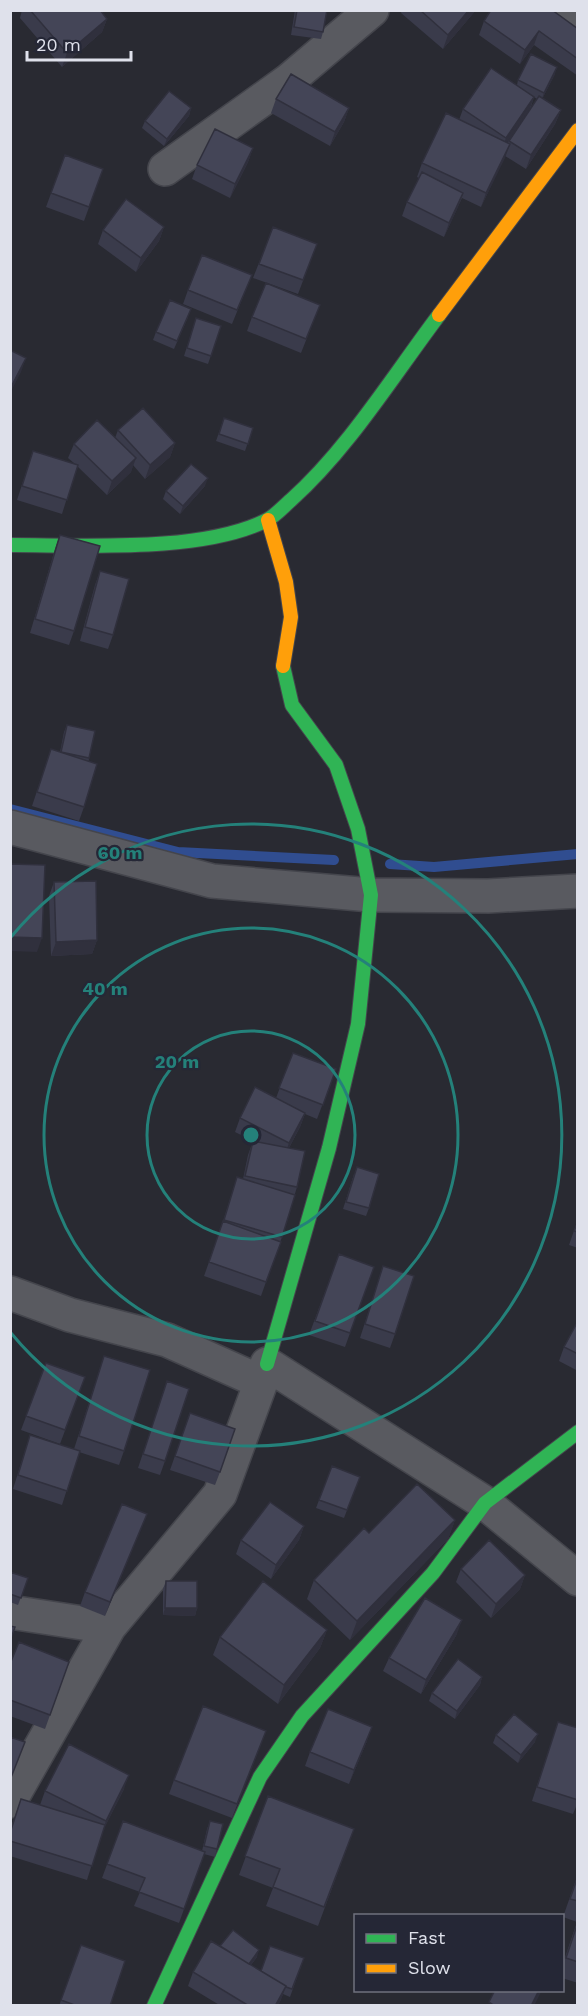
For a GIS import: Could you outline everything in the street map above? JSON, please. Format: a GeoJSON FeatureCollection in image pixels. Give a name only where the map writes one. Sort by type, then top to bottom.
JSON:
{"type":"FeatureCollection","features":[{"type":"Feature","properties":{"kind":"street"},"geometry":{"type":"LineString","coordinates":[[165,169],[288,81],[372,10]]}},
{"type":"Feature","properties":{"kind":"street"},"geometry":{"type":"LineString","coordinates":[[560,10],[578,18]]}},
{"type":"Feature","properties":{"kind":"street"},"geometry":{"type":"LineString","coordinates":[[10,544],[104,545],[210,540],[268,520],[303,489],[336,452],[578,130]]}},
{"type":"Feature","properties":{"kind":"street"},"geometry":{"type":"LineString","coordinates":[[10,1801],[109,1627],[220,1494],[264,1373],[328,1148],[358,1024],[371,895],[358,829],[336,765],[292,705],[282,670],[291,617],[286,582],[268,520]]}},
{"type":"Feature","properties":{"kind":"street"},"geometry":{"type":"LineString","coordinates":[[10,827],[212,881],[371,895],[488,896],[578,891]]}},
{"type":"Feature","properties":{"kind":"street"},"geometry":{"type":"LineString","coordinates":[[10,1293],[70,1315],[167,1340],[264,1373],[485,1503],[578,1579]]}},
{"type":"Feature","properties":{"kind":"street"},"geometry":{"type":"LineString","coordinates":[[154,2006],[260,1777],[302,1716],[433,1573],[485,1503],[578,1432]]}},
{"type":"Feature","properties":{"kind":"street"},"geometry":{"type":"LineString","coordinates":[[10,1612],[109,1627]]}},
{"type":"Feature","properties":{"kind":"building"},"geometry":{"type":"Polygon","coordinates":[[[30,10],[100,10],[107,19],[67,53],[30,10]]]}},
{"type":"Feature","properties":{"kind":"building"},"geometry":{"type":"Polygon","coordinates":[[[297,10],[327,10],[323,32],[294,27],[297,10]]]}},
{"type":"Feature","properties":{"kind":"building"},"geometry":{"type":"Polygon","coordinates":[[[420,10],[469,10],[448,35],[420,10]]]}},
{"type":"Feature","properties":{"kind":"building"},"geometry":{"type":"Polygon","coordinates":[[[491,10],[552,10],[578,29],[578,59],[539,31],[525,50],[484,21],[491,10]]]}},
{"type":"Feature","properties":{"kind":"building"},"geometry":{"type":"Polygon","coordinates":[[[531,54],[557,67],[544,93],[518,80],[531,54]]]}},
{"type":"Feature","properties":{"kind":"building"},"geometry":{"type":"Polygon","coordinates":[[[491,68],[534,97],[506,138],[463,109],[491,68]]]}},
{"type":"Feature","properties":{"kind":"building"},"geometry":{"type":"Polygon","coordinates":[[[291,74],[349,108],[335,132],[276,99],[291,74]]]}},
{"type":"Feature","properties":{"kind":"building"},"geometry":{"type":"Polygon","coordinates":[[[169,91],[191,108],[167,139],[145,121],[169,91]]]}},
{"type":"Feature","properties":{"kind":"building"},"geometry":{"type":"Polygon","coordinates":[[[539,96],[561,110],[531,155],[509,141],[539,96]]]}},
{"type":"Feature","properties":{"kind":"building"},"geometry":{"type":"Polygon","coordinates":[[[446,113],[510,144],[486,193],[422,163],[446,113]]]}},
{"type":"Feature","properties":{"kind":"building"},"geometry":{"type":"Polygon","coordinates":[[[215,129],[253,148],[235,184],[197,165],[215,129]]]}},
{"type":"Feature","properties":{"kind":"building"},"geometry":{"type":"Polygon","coordinates":[[[65,155],[103,169],[89,207],[51,193],[65,155]]]}},
{"type":"Feature","properties":{"kind":"building"},"geometry":{"type":"Polygon","coordinates":[[[422,172],[463,193],[449,223],[407,202],[422,172]]]}},
{"type":"Feature","properties":{"kind":"building"},"geometry":{"type":"Polygon","coordinates":[[[126,199],[164,227],[141,258],[103,230],[126,199]]]}},
{"type":"Feature","properties":{"kind":"building"},"geometry":{"type":"Polygon","coordinates":[[[273,227],[317,244],[303,280],[259,264],[273,227]]]}},
{"type":"Feature","properties":{"kind":"building"},"geometry":{"type":"Polygon","coordinates":[[[202,255],[252,275],[237,310],[188,290],[202,255]]]}},
{"type":"Feature","properties":{"kind":"building"},"geometry":{"type":"Polygon","coordinates":[[[266,283],[320,305],[306,339],[252,317],[266,283]]]}},
{"type":"Feature","properties":{"kind":"building"},"geometry":{"type":"Polygon","coordinates":[[[170,300],[191,309],[177,341],[156,332],[170,300]]]}},
{"type":"Feature","properties":{"kind":"building"},"geometry":{"type":"Polygon","coordinates":[[[196,318],[221,326],[211,356],[187,348],[196,318]]]}},
{"type":"Feature","properties":{"kind":"building"},"geometry":{"type":"Polygon","coordinates":[[[10,350],[26,358],[10,389],[10,350]]]}},
{"type":"Feature","properties":{"kind":"building"},"geometry":{"type":"Polygon","coordinates":[[[143,408],[175,443],[150,465],[118,430],[143,408]]]}},
{"type":"Feature","properties":{"kind":"building"},"geometry":{"type":"Polygon","coordinates":[[[224,418],[253,428],[248,444],[219,434],[224,418]]]}},
{"type":"Feature","properties":{"kind":"building"},"geometry":{"type":"Polygon","coordinates":[[[97,420],[136,458],[112,481],[74,444],[97,420]]]}},
{"type":"Feature","properties":{"kind":"building"},"geometry":{"type":"Polygon","coordinates":[[[33,451],[78,465],[67,500],[22,486],[33,451]]]}},
{"type":"Feature","properties":{"kind":"building"},"geometry":{"type":"Polygon","coordinates":[[[191,464],[208,478],[183,506],[166,491],[191,464]]]}},
{"type":"Feature","properties":{"kind":"building"},"geometry":{"type":"Polygon","coordinates":[[[60,535],[100,546],[74,631],[35,619],[60,535]]]}},
{"type":"Feature","properties":{"kind":"building"},"geometry":{"type":"Polygon","coordinates":[[[100,571],[129,579],[113,635],[85,627],[100,571]]]}},
{"type":"Feature","properties":{"kind":"building"},"geometry":{"type":"Polygon","coordinates":[[[67,725],[95,731],[89,758],[61,752],[67,725]]]}},
{"type":"Feature","properties":{"kind":"building"},"geometry":{"type":"Polygon","coordinates":[[[51,749],[97,764],[84,807],[37,792],[51,749]]]}},
{"type":"Feature","properties":{"kind":"building"},"geometry":{"type":"Polygon","coordinates":[[[10,864],[45,865],[42,938],[10,937],[10,864]]]}},
{"type":"Feature","properties":{"kind":"building"},"geometry":{"type":"Polygon","coordinates":[[[96,881],[97,940],[56,942],[54,882],[96,881]]]}},
{"type":"Feature","properties":{"kind":"building"},"geometry":{"type":"Polygon","coordinates":[[[293,1053],[336,1069],[323,1105],[279,1088],[293,1053]]]}},
{"type":"Feature","properties":{"kind":"building"},"geometry":{"type":"Polygon","coordinates":[[[255,1087],[305,1113],[289,1143],[240,1118],[255,1087]]]}},
{"type":"Feature","properties":{"kind":"building"},"geometry":{"type":"Polygon","coordinates":[[[253,1141],[305,1151],[297,1187],[245,1176],[253,1141]]]}},
{"type":"Feature","properties":{"kind":"building"},"geometry":{"type":"Polygon","coordinates":[[[357,1167],[379,1174],[369,1208],[346,1202],[357,1167]]]}},
{"type":"Feature","properties":{"kind":"building"},"geometry":{"type":"Polygon","coordinates":[[[237,1177],[295,1195],[282,1237],[224,1220],[237,1177]]]}},
{"type":"Feature","properties":{"kind":"building"},"geometry":{"type":"Polygon","coordinates":[[[223,1221],[281,1242],[266,1282],[209,1262],[223,1221]]]}},
{"type":"Feature","properties":{"kind":"building"},"geometry":{"type":"Polygon","coordinates":[[[339,1254],[374,1267],[350,1333],[315,1321],[339,1254]]]}},
{"type":"Feature","properties":{"kind":"building"},"geometry":{"type":"Polygon","coordinates":[[[383,1266],[414,1276],[395,1334],[365,1324],[383,1266]]]}},
{"type":"Feature","properties":{"kind":"building"},"geometry":{"type":"Polygon","coordinates":[[[578,1321],[578,1354],[564,1347],[578,1321]]]}},
{"type":"Feature","properties":{"kind":"building"},"geometry":{"type":"Polygon","coordinates":[[[104,1356],[150,1370],[124,1451],[79,1436],[104,1356]]]}},
{"type":"Feature","properties":{"kind":"building"},"geometry":{"type":"Polygon","coordinates":[[[46,1363],[85,1377],[65,1430],[26,1416],[46,1363]]]}},
{"type":"Feature","properties":{"kind":"building"},"geometry":{"type":"Polygon","coordinates":[[[167,1381],[189,1389],[165,1461],[143,1454],[167,1381]]]}},
{"type":"Feature","properties":{"kind":"building"},"geometry":{"type":"Polygon","coordinates":[[[190,1413],[235,1429],[220,1472],[175,1456],[190,1413]]]}},
{"type":"Feature","properties":{"kind":"building"},"geometry":{"type":"Polygon","coordinates":[[[30,1435],[80,1451],[67,1491],[18,1475],[30,1435]]]}},
{"type":"Feature","properties":{"kind":"building"},"geometry":{"type":"Polygon","coordinates":[[[332,1466],[360,1477],[347,1510],[319,1500],[332,1466]]]}},
{"type":"Feature","properties":{"kind":"building"},"geometry":{"type":"Polygon","coordinates":[[[417,1484],[455,1520],[357,1621],[314,1580],[364,1528],[369,1533],[417,1484]]]}},
{"type":"Feature","properties":{"kind":"building"},"geometry":{"type":"Polygon","coordinates":[[[270,1502],[304,1526],[276,1565],[241,1540],[270,1502]]]}},
{"type":"Feature","properties":{"kind":"building"},"geometry":{"type":"Polygon","coordinates":[[[122,1504],[147,1514],[110,1602],[85,1592],[122,1504]]]}},
{"type":"Feature","properties":{"kind":"building"},"geometry":{"type":"Polygon","coordinates":[[[489,1540],[525,1575],[496,1604],[461,1569],[489,1540]]]}},
{"type":"Feature","properties":{"kind":"building"},"geometry":{"type":"Polygon","coordinates":[[[10,1572],[28,1578],[21,1598],[10,1594],[10,1572]]]}},
{"type":"Feature","properties":{"kind":"building"},"geometry":{"type":"Polygon","coordinates":[[[166,1581],[197,1581],[197,1608],[165,1608],[166,1581]]]}},
{"type":"Feature","properties":{"kind":"building"},"geometry":{"type":"Polygon","coordinates":[[[263,1581],[327,1630],[284,1685],[220,1637],[263,1581]]]}},
{"type":"Feature","properties":{"kind":"building"},"geometry":{"type":"Polygon","coordinates":[[[425,1598],[462,1620],[426,1680],[389,1658],[425,1598]]]}},
{"type":"Feature","properties":{"kind":"building"},"geometry":{"type":"Polygon","coordinates":[[[10,1626],[15,1627],[10,1641],[10,1626]]]}},
{"type":"Feature","properties":{"kind":"building"},"geometry":{"type":"Polygon","coordinates":[[[19,1642],[69,1662],[50,1715],[10,1700],[10,1664],[19,1642]]]}},
{"type":"Feature","properties":{"kind":"building"},"geometry":{"type":"Polygon","coordinates":[[[458,1659],[482,1677],[457,1711],[432,1693],[458,1659]]]}},
{"type":"Feature","properties":{"kind":"building"},"geometry":{"type":"Polygon","coordinates":[[[203,1706],[266,1731],[237,1804],[174,1780],[203,1706]]]}},
{"type":"Feature","properties":{"kind":"building"},"geometry":{"type":"Polygon","coordinates":[[[328,1709],[372,1727],[354,1770],[310,1752],[328,1709]]]}},
{"type":"Feature","properties":{"kind":"building"},"geometry":{"type":"Polygon","coordinates":[[[514,1714],[538,1734],[521,1755],[496,1735],[514,1714]]]}},
{"type":"Feature","properties":{"kind":"building"},"geometry":{"type":"Polygon","coordinates":[[[558,1722],[578,1728],[578,1800],[537,1787],[558,1722]]]}},
{"type":"Feature","properties":{"kind":"building"},"geometry":{"type":"Polygon","coordinates":[[[10,1737],[25,1742],[10,1780],[10,1737]]]}},
{"type":"Feature","properties":{"kind":"building"},"geometry":{"type":"Polygon","coordinates":[[[69,1744],[129,1775],[106,1821],[45,1791],[69,1744]]]}},
{"type":"Feature","properties":{"kind":"building"},"geometry":{"type":"Polygon","coordinates":[[[268,1796],[354,1829],[324,1907],[273,1887],[280,1869],[245,1856],[268,1796]]]}},
{"type":"Feature","properties":{"kind":"building"},"geometry":{"type":"Polygon","coordinates":[[[21,1799],[105,1825],[92,1866],[10,1841],[10,1833],[21,1799]]]}},
{"type":"Feature","properties":{"kind":"building"},"geometry":{"type":"Polygon","coordinates":[[[123,1821],[205,1852],[184,1909],[139,1892],[145,1878],[107,1864],[123,1821]]]}},
{"type":"Feature","properties":{"kind":"building"},"geometry":{"type":"Polygon","coordinates":[[[210,1821],[223,1824],[217,1849],[204,1846],[210,1821]]]}},
{"type":"Feature","properties":{"kind":"building"},"geometry":{"type":"Polygon","coordinates":[[[578,1876],[578,1901],[570,1899],[578,1876]]]}},
{"type":"Feature","properties":{"kind":"building"},"geometry":{"type":"Polygon","coordinates":[[[578,1922],[578,1962],[566,1958],[578,1922]]]}},
{"type":"Feature","properties":{"kind":"building"},"geometry":{"type":"Polygon","coordinates":[[[233,1930],[259,1950],[249,1964],[220,1946],[233,1930]]]}},
{"type":"Feature","properties":{"kind":"building"},"geometry":{"type":"Polygon","coordinates":[[[211,1941],[286,1986],[275,2006],[249,2006],[193,1972],[211,1941]]]}},
{"type":"Feature","properties":{"kind":"building"},"geometry":{"type":"Polygon","coordinates":[[[81,1945],[125,1961],[110,2006],[77,2006],[61,2000],[81,1945]]]}},
{"type":"Feature","properties":{"kind":"building"},"geometry":{"type":"Polygon","coordinates":[[[270,1946],[304,1958],[292,1989],[261,1971],[270,1946]]]}},
{"type":"Feature","properties":{"kind":"building"},"geometry":{"type":"Polygon","coordinates":[[[494,1992],[538,1992],[531,2006],[495,2006],[489,2002],[494,1992]]]}},
{"type":"Feature","properties":{"kind":"waterway"},"geometry":{"type":"LineString","coordinates":[[10,809],[178,852],[334,860]]}},
{"type":"Feature","properties":{"kind":"waterway"},"geometry":{"type":"LineString","coordinates":[[390,864],[434,867],[578,854]]}},
{"type":"Feature","properties":{"kind":"traffic: fast"},"geometry":{"type":"LineString","coordinates":[[10,545],[107,546],[177,542],[240,531],[267,520],[312,480],[332,458],[439,315]]}},
{"type":"Feature","properties":{"kind":"traffic: fast"},"geometry":{"type":"LineString","coordinates":[[267,1364],[329,1148],[358,1024],[371,895],[358,829],[336,765],[292,705],[283,666]]}},
{"type":"Feature","properties":{"kind":"traffic: fast"},"geometry":{"type":"LineString","coordinates":[[154,2006],[260,1777],[302,1716],[433,1573],[485,1503],[578,1432]]}},
{"type":"Feature","properties":{"kind":"traffic: slow"},"geometry":{"type":"LineString","coordinates":[[439,315],[578,130]]}},
{"type":"Feature","properties":{"kind":"traffic: slow"},"geometry":{"type":"LineString","coordinates":[[268,520],[286,582],[291,617],[283,666]]}}]}
